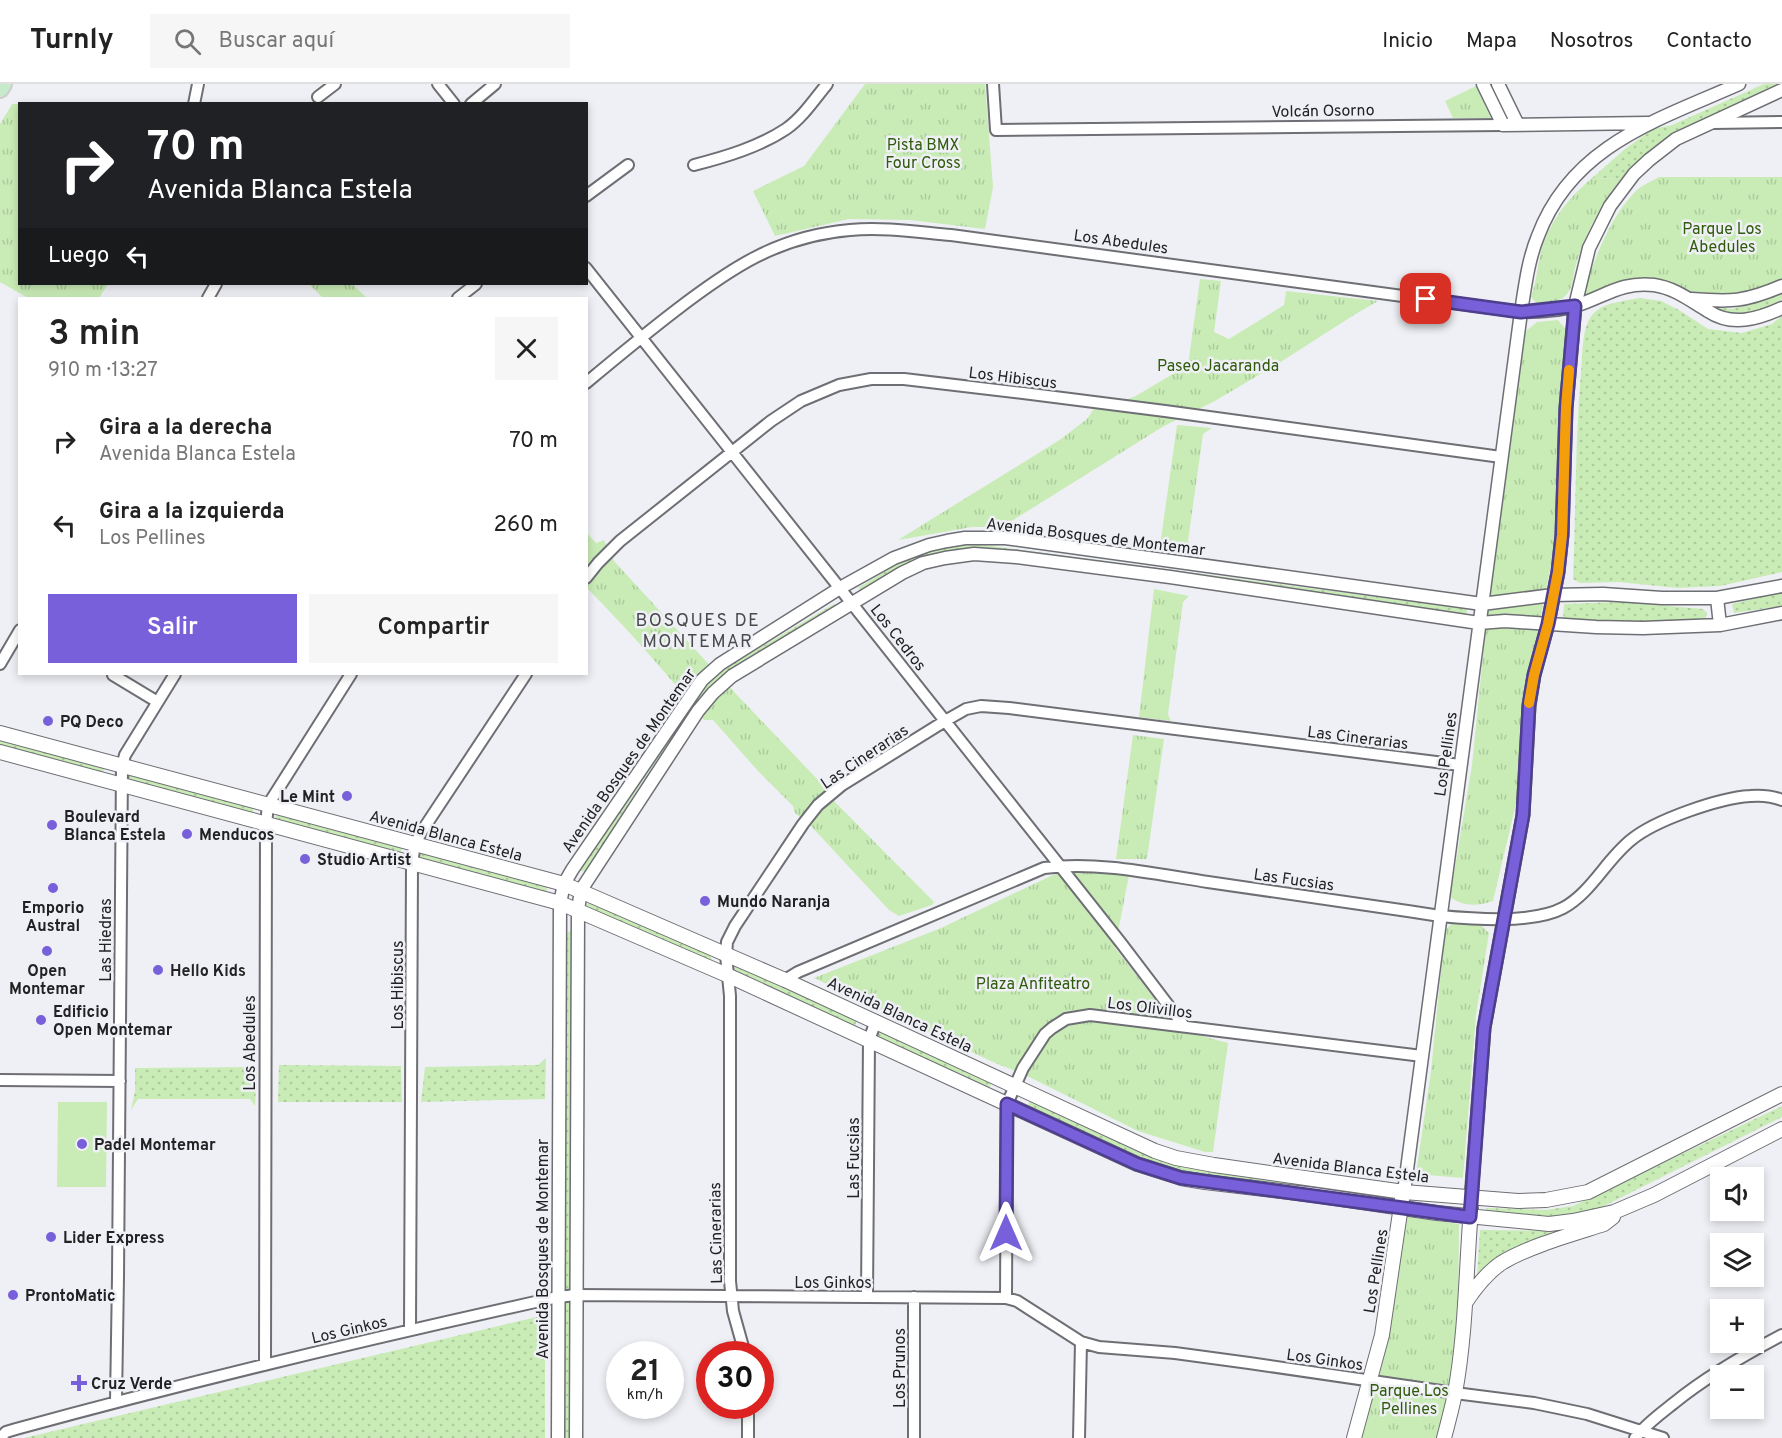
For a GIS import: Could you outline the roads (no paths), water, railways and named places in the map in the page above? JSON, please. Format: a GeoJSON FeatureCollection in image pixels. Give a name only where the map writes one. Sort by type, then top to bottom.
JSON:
{"type":"FeatureCollection","features":[{"type":"Feature","properties":{"kind":"main road"},"geometry":{"type":"LineString","coordinates":[[0,89],[3,84]]}},
{"type":"Feature","properties":{"kind":"main road","name":"Avenida Blanca Estela"},"geometry":{"type":"LineString","coordinates":[[0,733],[581,890],[876,1021],[1155,1151],[1176,1158],[1404,1192],[1518,1201],[1546,1200],[1588,1192],[1782,1094]]}},
{"type":"Feature","properties":{"kind":"main road","name":"Avenida Blanca Estela"},"geometry":{"type":"LineString","coordinates":[[0,752],[560,903],[727,975],[1137,1164],[1170,1175],[1401,1209],[1549,1224],[1574,1221],[1624,1208],[1782,1129]]}},
{"type":"Feature","properties":{"kind":"main road","name":"Los Pellines"},"geometry":{"type":"LineString","coordinates":[[1354,1438],[1382,1335],[1404,1192]]}},
{"type":"Feature","properties":{"kind":"main road"},"geometry":{"type":"LineString","coordinates":[[1444,1438],[1455,1394],[1465,1303],[1471,1198]]}},
{"type":"Feature","properties":{"kind":"main road"},"geometry":{"type":"LineString","coordinates":[[1465,1303],[1478,1285],[1503,1262],[1604,1224],[1624,1208]]}},
{"type":"Feature","properties":{"kind":"street"},"geometry":{"type":"LineString","coordinates":[[194,102],[198,84]]}},
{"type":"Feature","properties":{"kind":"street"},"geometry":{"type":"LineString","coordinates":[[318,97],[335,84]]}},
{"type":"Feature","properties":{"kind":"street"},"geometry":{"type":"LineString","coordinates":[[438,84],[452,102]]}},
{"type":"Feature","properties":{"kind":"street"},"geometry":{"type":"LineString","coordinates":[[473,102],[495,84]]}},
{"type":"Feature","properties":{"kind":"street"},"geometry":{"type":"LineString","coordinates":[[694,165],[723,158],[786,129],[804,112],[827,84]]}},
{"type":"Feature","properties":{"kind":"street","name":"Volcán Osorno"},"geometry":{"type":"LineString","coordinates":[[993,84],[996,130],[1651,123]]}},
{"type":"Feature","properties":{"kind":"street"},"geometry":{"type":"LineString","coordinates":[[1483,84],[1503,125]]}},
{"type":"Feature","properties":{"kind":"street"},"geometry":{"type":"LineString","coordinates":[[1498,84],[1518,125]]}},
{"type":"Feature","properties":{"kind":"street","name":"Los Pellines"},"geometry":{"type":"LineString","coordinates":[[1404,1192],[1521,312],[1537,237],[1560,193],[1584,166],[1611,144],[1651,123],[1739,84]]}},
{"type":"Feature","properties":{"kind":"street"},"geometry":{"type":"LineString","coordinates":[[1471,1198],[1484,1028],[1523,815],[1529,705],[1534,675],[1548,624],[1562,535],[1566,408],[1575,306],[1589,248],[1610,206],[1634,174],[1649,160],[1676,139],[1782,90]]}},
{"type":"Feature","properties":{"kind":"street"},"geometry":{"type":"LineString","coordinates":[[1708,123],[1782,122]]}},
{"type":"Feature","properties":{"kind":"street"},"geometry":{"type":"LineString","coordinates":[[588,195],[628,165]]}},
{"type":"Feature","properties":{"kind":"street","name":"Los Abedules"},"geometry":{"type":"LineString","coordinates":[[588,381],[706,288],[755,256],[810,236],[869,228],[951,235],[1062,249],[1521,312],[1575,306],[1624,286],[1639,285],[1668,288],[1710,313],[1738,321],[1767,315],[1782,308]]}},
{"type":"Feature","properties":{"kind":"street","name":"Los Cedros"},"geometry":{"type":"LineString","coordinates":[[588,271],[1122,943],[1184,1026]]}},
{"type":"Feature","properties":{"kind":"street"},"geometry":{"type":"LineString","coordinates":[[459,297],[475,285]]}},
{"type":"Feature","properties":{"kind":"street","name":"Los Abedules"},"geometry":{"type":"LineString","coordinates":[[1689,299],[1735,301],[1782,286]]}},
{"type":"Feature","properties":{"kind":"street","name":"Los Hibiscus"},"geometry":{"type":"LineString","coordinates":[[588,576],[620,541],[771,421],[806,398],[839,385],[871,379],[888,378],[1023,393],[1501,457]]}},
{"type":"Feature","properties":{"kind":"street","name":"Avenida Bosques de Montemar"},"geometry":{"type":"LineString","coordinates":[[558,1438],[560,903],[564,884],[578,860],[702,680],[720,663],[840,588],[894,558],[929,545],[965,538],[1005,538],[1482,604],[1553,596],[1603,594],[1662,598],[1717,598],[1782,586]]}},
{"type":"Feature","properties":{"kind":"street","name":"Avenida Bosques de Montemar"},"geometry":{"type":"LineString","coordinates":[[576,1438],[578,910],[581,890],[698,711],[732,676],[902,573],[923,563],[974,554],[1016,557],[1170,578],[1479,623],[1505,621],[1643,628],[1720,625],[1782,613]]}},
{"type":"Feature","properties":{"kind":"street"},"geometry":{"type":"LineString","coordinates":[[1717,598],[1720,625]]}},
{"type":"Feature","properties":{"kind":"street"},"geometry":{"type":"LineString","coordinates":[[0,664],[18,633]]}},
{"type":"Feature","properties":{"kind":"street"},"geometry":{"type":"LineString","coordinates":[[113,675],[156,701]]}},
{"type":"Feature","properties":{"kind":"street","name":"Las Hiedras"},"geometry":{"type":"LineString","coordinates":[[116,1401],[120,1081],[120,785],[125,755],[173,675]]}},
{"type":"Feature","properties":{"kind":"street","name":"Los Abedules"},"geometry":{"type":"LineString","coordinates":[[265,1365],[266,824],[268,805],[350,675]]}},
{"type":"Feature","properties":{"kind":"street","name":"Los Hibiscus"},"geometry":{"type":"LineString","coordinates":[[410,1329],[412,863],[415,844],[525,675]]}},
{"type":"Feature","properties":{"kind":"street","name":"Las Cinerarias"},"geometry":{"type":"LineString","coordinates":[[741,1341],[733,1311],[730,1281],[730,996],[727,975],[727,942],[735,926],[802,824],[818,805],[842,785],[945,721],[966,710],[981,706],[1460,765]]}},
{"type":"Feature","properties":{"kind":"street","name":"Las Fucsias"},"geometry":{"type":"LineString","coordinates":[[785,980],[798,972],[1044,868],[1060,866],[1077,865],[1135,871],[1440,916],[1503,919],[1534,917],[1562,909],[1577,899],[1612,858],[1632,839],[1655,825],[1681,814],[1741,797],[1764,796],[1782,800]]}},
{"type":"Feature","properties":{"kind":"street","name":"Los Olivillos"},"geometry":{"type":"LineString","coordinates":[[1006,1298],[1007,1104],[1023,1068],[1045,1034],[1066,1019],[1090,1014],[1422,1056]]}},
{"type":"Feature","properties":{"kind":"street","name":"Las Fucsias"},"geometry":{"type":"LineString","coordinates":[[867,1297],[869,1040],[876,1021]]}},
{"type":"Feature","properties":{"kind":"street"},"geometry":{"type":"LineString","coordinates":[[0,1080],[120,1081]]}},
{"type":"Feature","properties":{"kind":"street","name":"Los Ginkos"},"geometry":{"type":"LineString","coordinates":[[0,1438],[6,1432],[116,1401],[410,1329],[576,1295],[1006,1298],[1017,1301],[1081,1342],[1099,1347],[1175,1353],[1552,1406],[1587,1414],[1639,1434],[1664,1438]]}},
{"type":"Feature","properties":{"kind":"street","name":"Los Prunos"},"geometry":{"type":"LineString","coordinates":[[914,1297],[914,1438]]}},
{"type":"Feature","properties":{"kind":"street"},"geometry":{"type":"LineString","coordinates":[[1639,1434],[1672,1404],[1712,1375],[1782,1335]]}},
{"type":"Feature","properties":{"kind":"street"},"geometry":{"type":"LineString","coordinates":[[1079,1438],[1081,1342]]}},
{"type":"Feature","properties":{"kind":"street"},"geometry":{"type":"LineString","coordinates":[[748,1419],[748,1438]]}},
{"type":"Feature","properties":{"kind":"place","name":"PQ Deco"},"geometry":{"type":"Point","coordinates":[48,721]}},
{"type":"Feature","properties":{"kind":"place","name":"Le Mint"},"geometry":{"type":"Point","coordinates":[347,796]}},
{"type":"Feature","properties":{"kind":"place","name":"Boulevard Blanca Estela"},"geometry":{"type":"Point","coordinates":[52,825]}},
{"type":"Feature","properties":{"kind":"place","name":"Menducos"},"geometry":{"type":"Point","coordinates":[187,834]}},
{"type":"Feature","properties":{"kind":"place","name":"Studio Artist"},"geometry":{"type":"Point","coordinates":[305,859]}},
{"type":"Feature","properties":{"kind":"place","name":"Emporio Austral"},"geometry":{"type":"Point","coordinates":[53,888]}},
{"type":"Feature","properties":{"kind":"place","name":"Mundo Naranja"},"geometry":{"type":"Point","coordinates":[705,901]}},
{"type":"Feature","properties":{"kind":"place","name":"Open Montemar"},"geometry":{"type":"Point","coordinates":[47,951]}},
{"type":"Feature","properties":{"kind":"place","name":"Hello Kids"},"geometry":{"type":"Point","coordinates":[158,970]}},
{"type":"Feature","properties":{"kind":"place","name":"Edificio Open Montemar"},"geometry":{"type":"Point","coordinates":[41,1020]}},
{"type":"Feature","properties":{"kind":"place","name":"Padel Montemar"},"geometry":{"type":"Point","coordinates":[82,1144]}},
{"type":"Feature","properties":{"kind":"place","name":"Lider Express"},"geometry":{"type":"Point","coordinates":[51,1237]}},
{"type":"Feature","properties":{"kind":"place","name":"ProntoMatic"},"geometry":{"type":"Point","coordinates":[13,1295]}},
{"type":"Feature","properties":{"kind":"place","name":"Cruz Verde"},"geometry":{"type":"Point","coordinates":[79,1383]}},
{"type":"Feature","properties":{"kind":"district","name":"BOSQUES DE MONTEMAR"},"geometry":{"type":"Point","coordinates":[698,630]}},
{"type":"Feature","properties":{"kind":"park label","name":"Pista BMX Four Cross"},"geometry":{"type":"Point","coordinates":[923,153]}},
{"type":"Feature","properties":{"kind":"park label","name":"Parque Los Abedules"},"geometry":{"type":"Point","coordinates":[1722,237]}},
{"type":"Feature","properties":{"kind":"park label","name":"Paseo Jacaranda"},"geometry":{"type":"Point","coordinates":[1218,365]}},
{"type":"Feature","properties":{"kind":"park label","name":"Plaza Anfiteatro"},"geometry":{"type":"Point","coordinates":[1033,983]}},
{"type":"Feature","properties":{"kind":"park label","name":"Parque Los Pellines"},"geometry":{"type":"Point","coordinates":[1409,1399]}}]}
